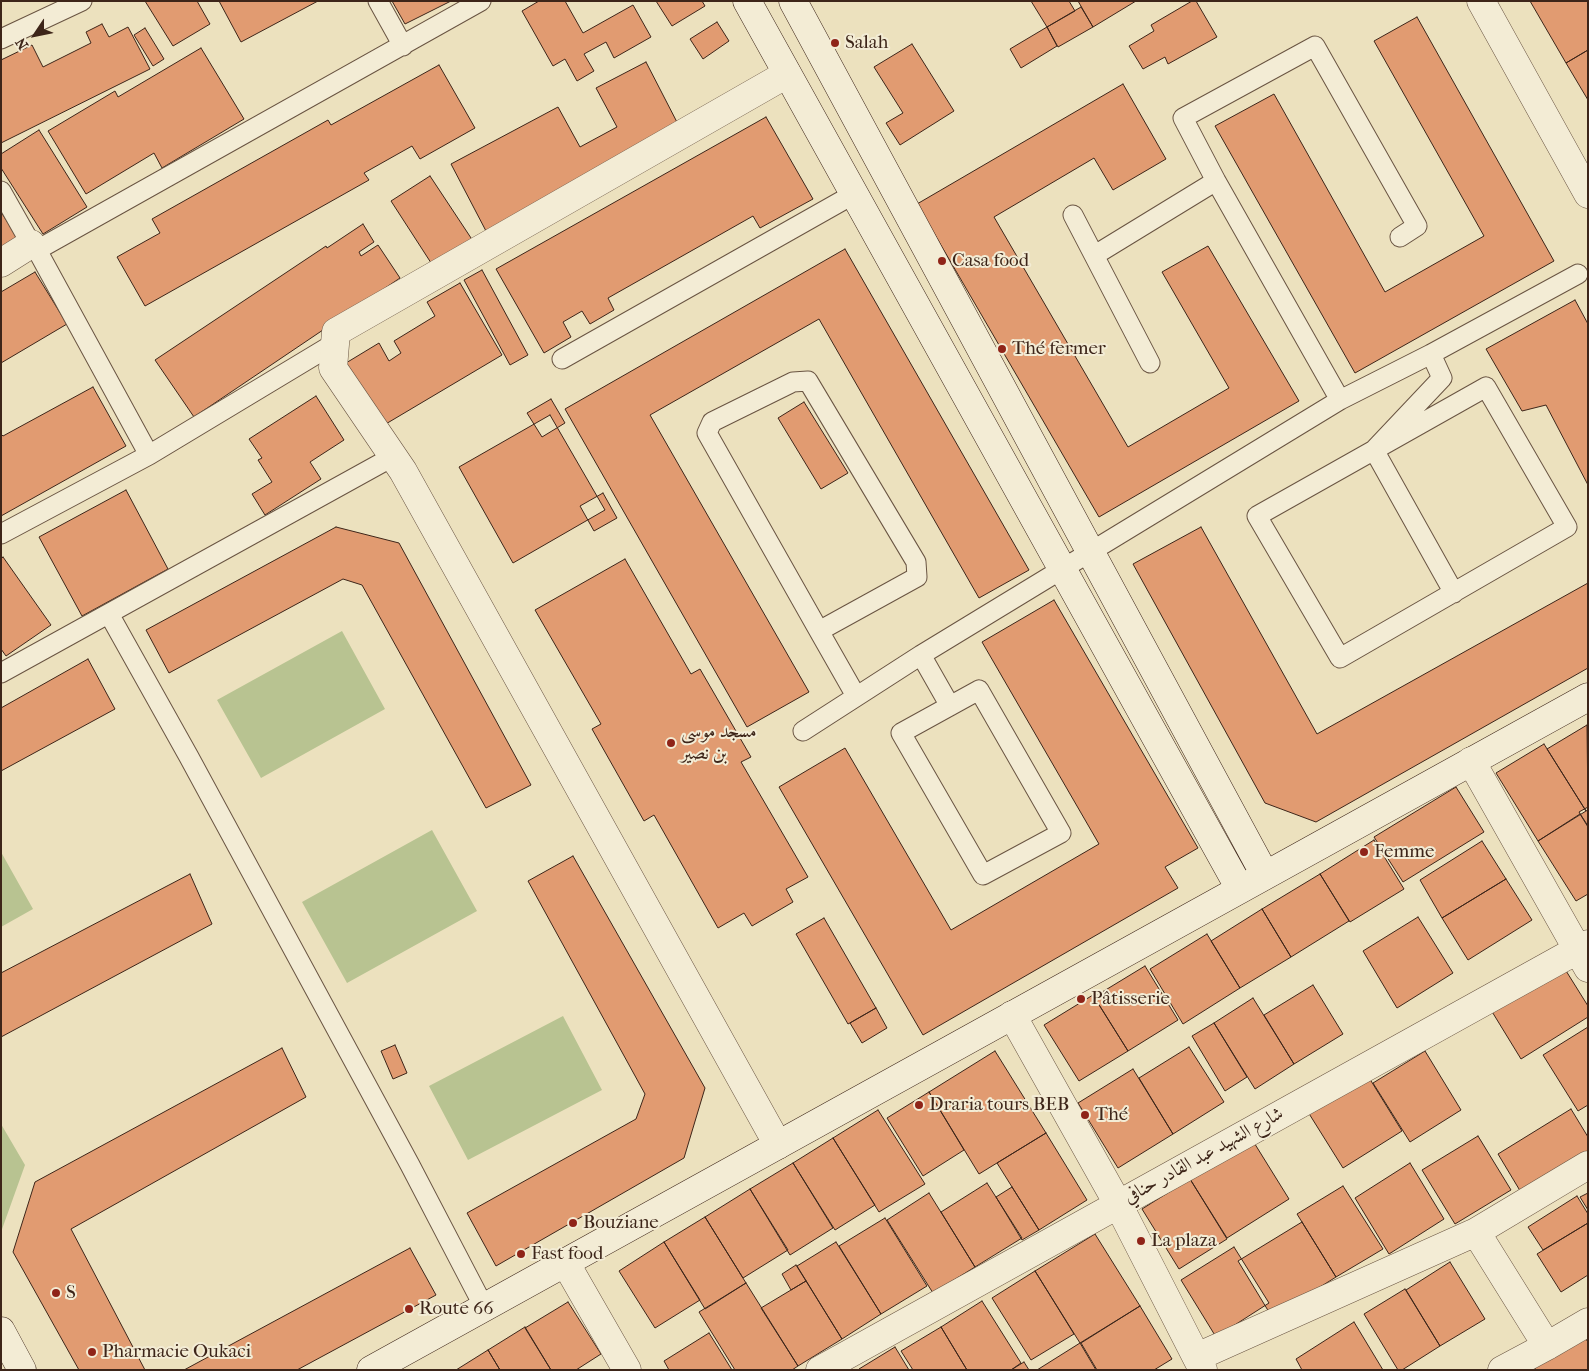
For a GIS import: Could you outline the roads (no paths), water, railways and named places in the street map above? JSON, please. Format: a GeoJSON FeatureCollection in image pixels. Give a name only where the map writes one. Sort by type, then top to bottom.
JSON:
{"type":"FeatureCollection","features":[{"type":"Feature","properties":{"kind":"street"},"geometry":{"type":"LineString","coordinates":[[747,1],[1240,889]]}},
{"type":"Feature","properties":{"kind":"street"},"geometry":{"type":"LineString","coordinates":[[793,1],[1265,875]]}},
{"type":"Feature","properties":{"kind":"street"},"geometry":{"type":"LineString","coordinates":[[1481,1],[1588,194]]}},
{"type":"Feature","properties":{"kind":"street"},"geometry":{"type":"LineString","coordinates":[[778,1145],[394,456],[333,368],[336,332],[787,74]]}},
{"type":"Feature","properties":{"kind":"street"},"geometry":{"type":"LineString","coordinates":[[1,263],[34,247]]}},
{"type":"Feature","properties":{"kind":"street"},"geometry":{"type":"LineString","coordinates":[[372,1370],[1588,697]]}},
{"type":"Feature","properties":{"kind":"street"},"geometry":{"type":"LineString","coordinates":[[1471,761],[1584,954]]}},
{"type":"Feature","properties":{"kind":"street","name":"شارع الشهيد عبد القادر حنافي"},"geometry":{"type":"LineString","coordinates":[[820,1370],[1118,1204],[1584,954]]}},
{"type":"Feature","properties":{"kind":"street"},"geometry":{"type":"LineString","coordinates":[[1012,1015],[1118,1204],[1200,1363],[1476,1232],[1588,1165]]}},
{"type":"Feature","properties":{"kind":"street"},"geometry":{"type":"LineString","coordinates":[[1476,1232],[1547,1346]]}},
{"type":"Feature","properties":{"kind":"street"},"geometry":{"type":"LineString","coordinates":[[565,1262],[627,1370]]}},
{"type":"Feature","properties":{"kind":"street"},"geometry":{"type":"LineString","coordinates":[[1502,1370],[1588,1322]]}},
{"type":"Feature","properties":{"kind":"street"},"geometry":{"type":"LineString","coordinates":[[1,1331],[22,1370]]}},
{"type":"Feature","properties":{"kind":"lane"},"geometry":{"type":"LineString","coordinates":[[1,39],[82,1]]}},
{"type":"Feature","properties":{"kind":"lane"},"geometry":{"type":"LineString","coordinates":[[378,1],[403,46]]}},
{"type":"Feature","properties":{"kind":"lane"},"geometry":{"type":"LineString","coordinates":[[34,247],[403,46],[480,1]]}},
{"type":"Feature","properties":{"kind":"lane"},"geometry":{"type":"LineString","coordinates":[[1340,400],[1216,181],[1183,118],[1316,46],[1417,226],[1400,238]]}},
{"type":"Feature","properties":{"kind":"lane"},"geometry":{"type":"LineString","coordinates":[[1095,255],[1216,181]]}},
{"type":"Feature","properties":{"kind":"lane"},"geometry":{"type":"LineString","coordinates":[[1,190],[149,455]]}},
{"type":"Feature","properties":{"kind":"lane"},"geometry":{"type":"LineString","coordinates":[[562,359],[854,194]]}},
{"type":"Feature","properties":{"kind":"lane"},"geometry":{"type":"LineString","coordinates":[[1073,215],[1150,363]]}},
{"type":"Feature","properties":{"kind":"lane"},"geometry":{"type":"LineString","coordinates":[[803,732],[921,654],[1340,400],[1431,354],[1578,274]]}},
{"type":"Feature","properties":{"kind":"lane"},"geometry":{"type":"LineString","coordinates":[[1,534],[149,455],[335,343]]}},
{"type":"Feature","properties":{"kind":"lane"},"geometry":{"type":"LineString","coordinates":[[1374,450],[1442,378],[1431,354]]}},
{"type":"Feature","properties":{"kind":"lane"},"geometry":{"type":"LineString","coordinates":[[819,631],[917,577],[916,562],[808,381],[793,382],[712,422],[707,433],[819,631],[856,696]]}},
{"type":"Feature","properties":{"kind":"lane"},"geometry":{"type":"LineString","coordinates":[[1486,387],[1567,527],[1454,593],[1340,658],[1257,516],[1486,387]]}},
{"type":"Feature","properties":{"kind":"lane"},"geometry":{"type":"LineString","coordinates":[[1374,450],[1454,593]]}},
{"type":"Feature","properties":{"kind":"lane"},"geometry":{"type":"LineString","coordinates":[[1,673],[394,456]]}},
{"type":"Feature","properties":{"kind":"lane"},"geometry":{"type":"LineString","coordinates":[[109,614],[189,757],[410,1165],[484,1307]]}},
{"type":"Feature","properties":{"kind":"lane"},"geometry":{"type":"LineString","coordinates":[[921,654],[950,706]]}},
{"type":"Feature","properties":{"kind":"lane"},"geometry":{"type":"LineString","coordinates":[[979,690],[1061,832],[983,875],[901,733],[950,706],[979,690]]}},
{"type":"Feature","properties":{"kind":"place","name":"Salah"},"geometry":{"type":"Point","coordinates":[835,43]}},
{"type":"Feature","properties":{"kind":"place","name":"Casa food"},"geometry":{"type":"Point","coordinates":[942,261]}},
{"type":"Feature","properties":{"kind":"place","name":"Thé fermer"},"geometry":{"type":"Point","coordinates":[1002,349]}},
{"type":"Feature","properties":{"kind":"place","name":"مسجد موسى بن نصير"},"geometry":{"type":"Point","coordinates":[671,743]}},
{"type":"Feature","properties":{"kind":"place","name":"Femme"},"geometry":{"type":"Point","coordinates":[1364,852]}},
{"type":"Feature","properties":{"kind":"place","name":"Pâtisserie"},"geometry":{"type":"Point","coordinates":[1081,999]}},
{"type":"Feature","properties":{"kind":"place","name":"Draria tours BEB"},"geometry":{"type":"Point","coordinates":[919,1105]}},
{"type":"Feature","properties":{"kind":"place","name":"Thé"},"geometry":{"type":"Point","coordinates":[1085,1115]}},
{"type":"Feature","properties":{"kind":"place","name":"Bouziane"},"geometry":{"type":"Point","coordinates":[573,1223]}},
{"type":"Feature","properties":{"kind":"place","name":"La plaza"},"geometry":{"type":"Point","coordinates":[1141,1241]}},
{"type":"Feature","properties":{"kind":"place","name":"Fast food"},"geometry":{"type":"Point","coordinates":[521,1254]}},
{"type":"Feature","properties":{"kind":"place","name":"S"},"geometry":{"type":"Point","coordinates":[56,1293]}},
{"type":"Feature","properties":{"kind":"place","name":"Route 66"},"geometry":{"type":"Point","coordinates":[409,1309]}},
{"type":"Feature","properties":{"kind":"place","name":"Pharmacie Oukaci"},"geometry":{"type":"Point","coordinates":[92,1352]}}]}
